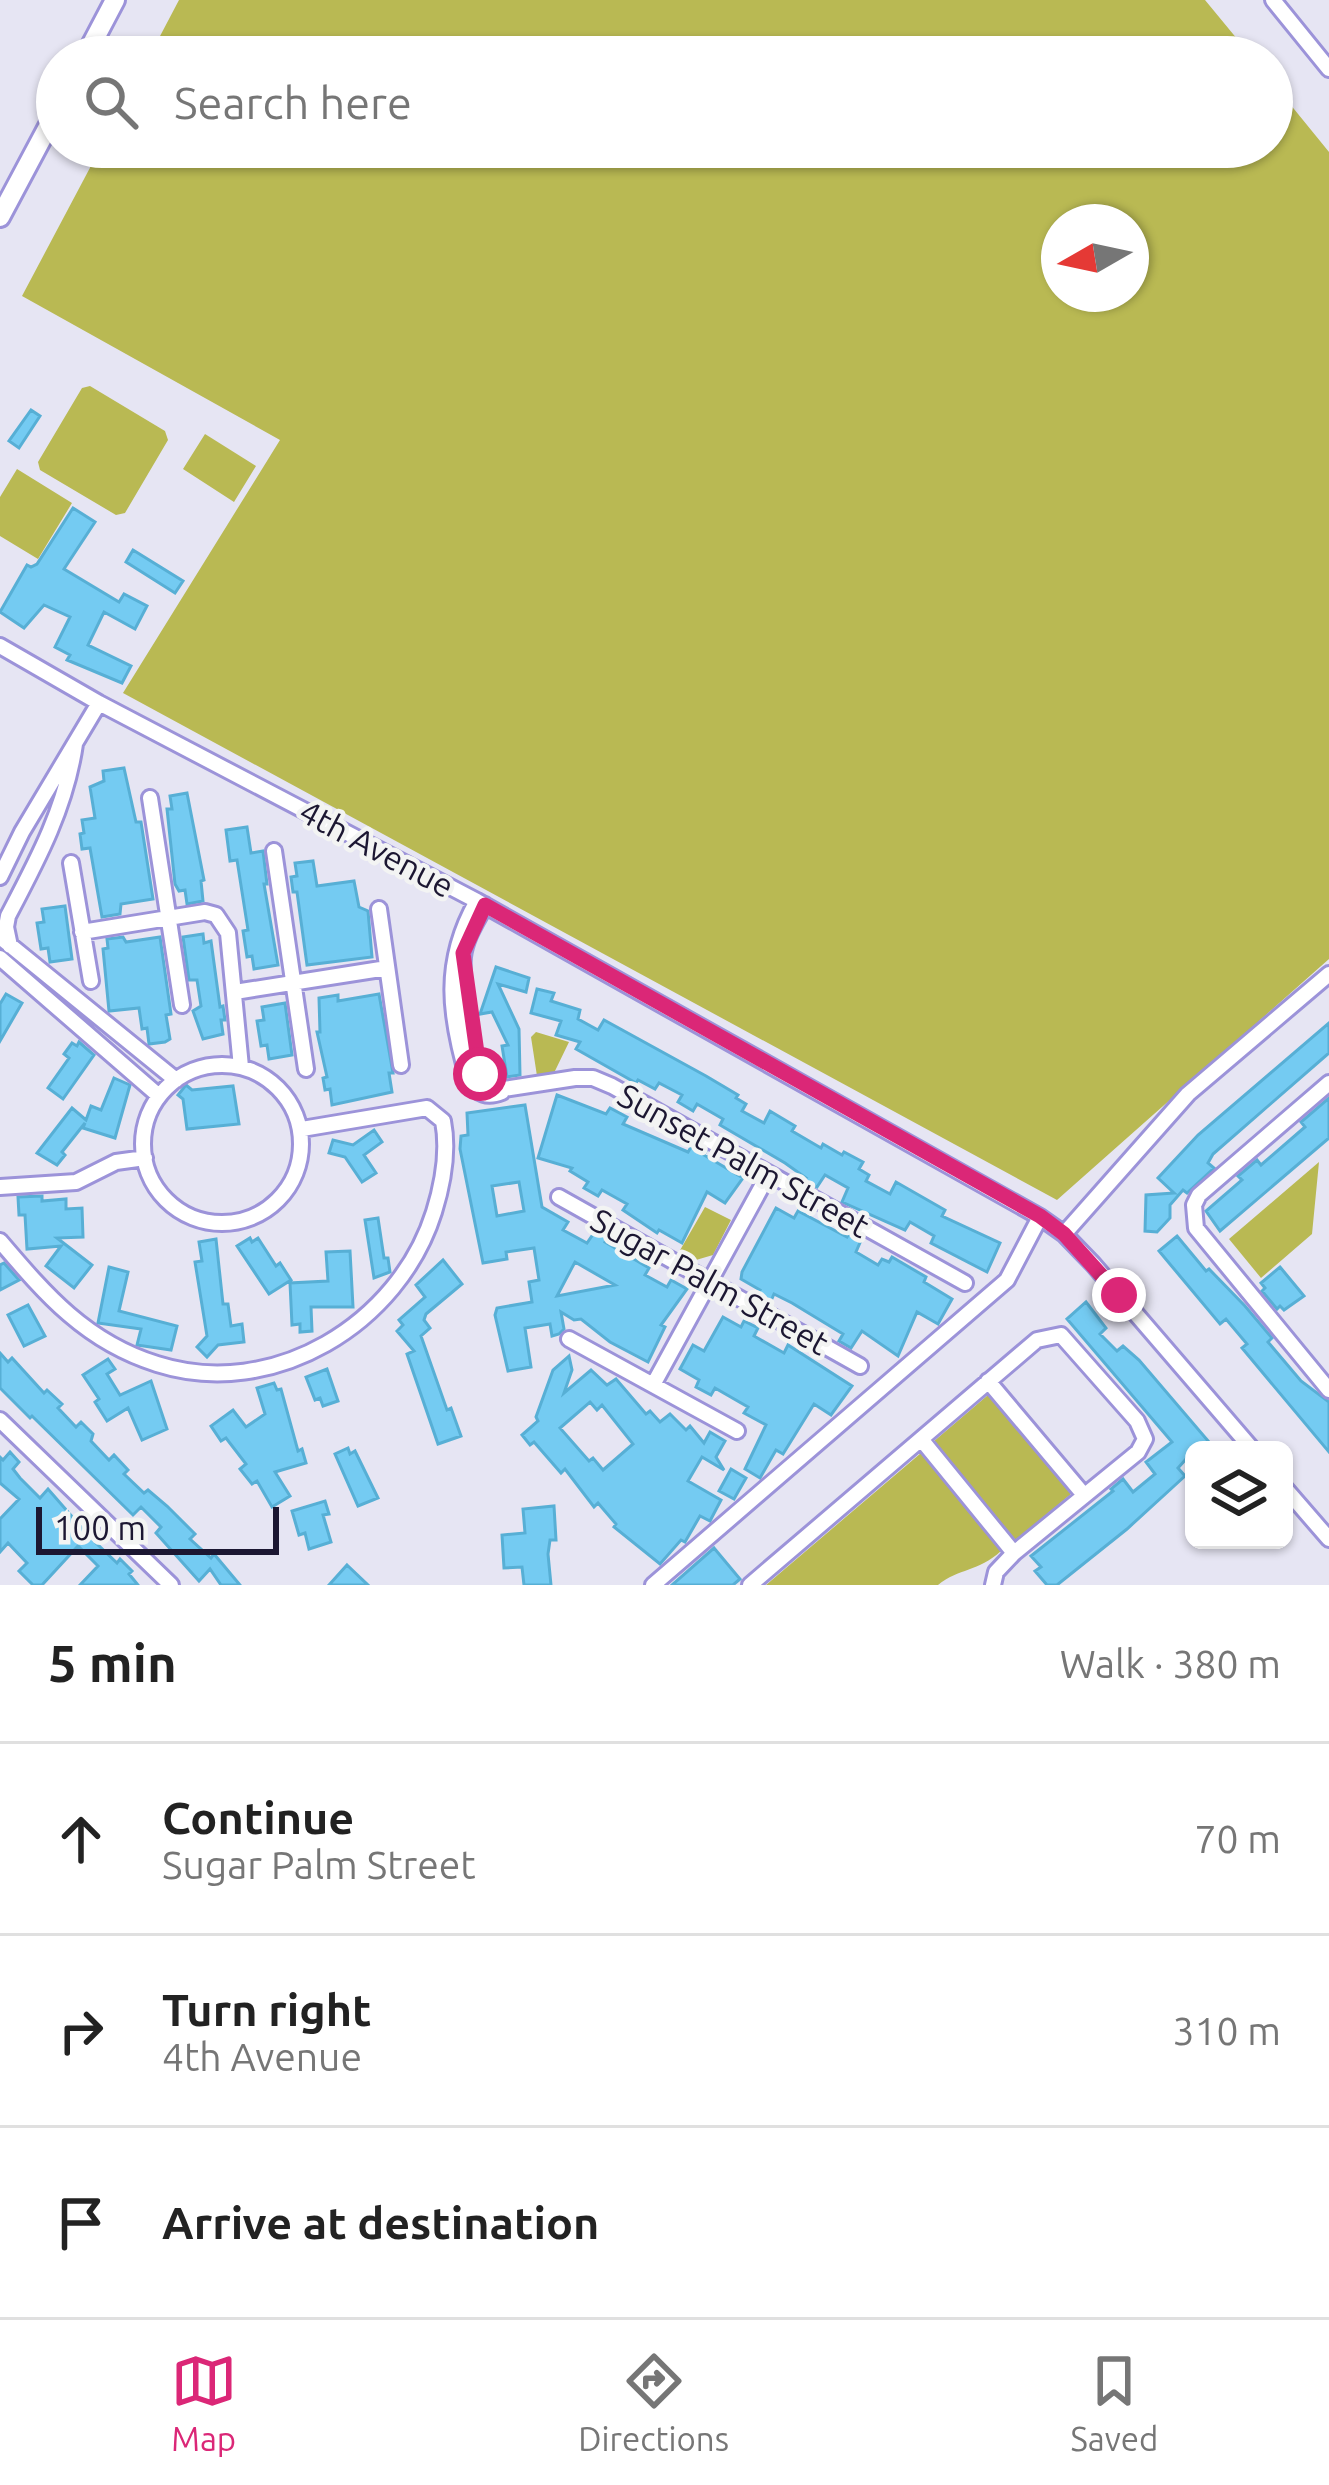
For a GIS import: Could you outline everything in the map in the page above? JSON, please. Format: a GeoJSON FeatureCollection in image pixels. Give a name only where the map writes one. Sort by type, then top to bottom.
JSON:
{"type":"FeatureCollection","features":[{"type":"Feature","properties":{"kind":"main road"},"geometry":{"type":"LineString","coordinates":[[96,36],[115,0]]}},
{"type":"Feature","properties":{"kind":"main road"},"geometry":{"type":"LineString","coordinates":[[0,217],[36,149]]}},
{"type":"Feature","properties":{"kind":"street"},"geometry":{"type":"LineString","coordinates":[[1273,0],[1329,69]]}},
{"type":"Feature","properties":{"kind":"street","name":"4th Avenue"},"geometry":{"type":"LineString","coordinates":[[0,646],[98,703],[481,903],[1040,1216],[1064,1234],[1244,1441]]}},
{"type":"Feature","properties":{"kind":"street"},"geometry":{"type":"LineString","coordinates":[[0,877],[98,703]]}},
{"type":"Feature","properties":{"kind":"street"},"geometry":{"type":"LineString","coordinates":[[3,947],[8,916],[45,847],[70,780],[75,744]]}},
{"type":"Feature","properties":{"kind":"street"},"geometry":{"type":"LineString","coordinates":[[150,798],[182,1005]]}},
{"type":"Feature","properties":{"kind":"street"},"geometry":{"type":"LineString","coordinates":[[274,851],[307,1069]]}},
{"type":"Feature","properties":{"kind":"street"},"geometry":{"type":"LineString","coordinates":[[71,863],[91,981]]}},
{"type":"Feature","properties":{"kind":"street","name":"Sunset Palm Street"},"geometry":{"type":"LineString","coordinates":[[481,903],[463,953],[467,1005],[485,1084],[497,1090],[593,1078],[965,1283]]}},
{"type":"Feature","properties":{"kind":"street"},"geometry":{"type":"LineString","coordinates":[[379,909],[401,1064]]}},
{"type":"Feature","properties":{"kind":"street"},"geometry":{"type":"LineString","coordinates":[[82,932],[205,912],[224,922],[241,1066]]}},
{"type":"Feature","properties":{"kind":"street"},"geometry":{"type":"LineString","coordinates":[[3,947],[176,1080]]}},
{"type":"Feature","properties":{"kind":"street"},"geometry":{"type":"LineString","coordinates":[[3,947],[159,1096]]}},
{"type":"Feature","properties":{"kind":"street"},"geometry":{"type":"LineString","coordinates":[[235,992],[387,968]]}},
{"type":"Feature","properties":{"kind":"street"},"geometry":{"type":"LineString","coordinates":[[1064,1234],[1188,1094],[1329,974]]}},
{"type":"Feature","properties":{"kind":"street"},"geometry":{"type":"LineString","coordinates":[[241,1066],[276,1085],[302,1129],[292,1182],[277,1202],[256,1217],[206,1222],[182,1213],[163,1197],[149,1175],[146,1123],[159,1096],[176,1080],[200,1068],[241,1066]]}},
{"type":"Feature","properties":{"kind":"street"},"geometry":{"type":"LineString","coordinates":[[1329,1083],[1199,1195],[1194,1205],[1196,1228],[1329,1389]]}},
{"type":"Feature","properties":{"kind":"street"},"geometry":{"type":"LineString","coordinates":[[0,1241],[48,1298],[75,1323],[112,1346],[178,1370],[210,1372],[286,1362],[352,1330],[398,1283],[426,1240],[446,1160],[443,1121],[428,1108],[302,1129]]}},
{"type":"Feature","properties":{"kind":"street"},"geometry":{"type":"LineString","coordinates":[[3,1187],[76,1182],[116,1162],[145,1158]]}},
{"type":"Feature","properties":{"kind":"street"},"geometry":{"type":"LineString","coordinates":[[653,1385],[768,1175]]}},
{"type":"Feature","properties":{"kind":"street","name":"Sugar Palm Street"},"geometry":{"type":"LineString","coordinates":[[559,1197],[860,1366]]}},
{"type":"Feature","properties":{"kind":"street"},"geometry":{"type":"LineString","coordinates":[[652,1585],[1007,1280],[1040,1216]]}},
{"type":"Feature","properties":{"kind":"street"},"geometry":{"type":"LineString","coordinates":[[750,1585],[1037,1340],[1061,1335],[1137,1421],[1145,1439],[1142,1447],[1013,1553],[993,1585]]}},
{"type":"Feature","properties":{"kind":"street"},"geometry":{"type":"LineString","coordinates":[[569,1339],[737,1430]]}},
{"type":"Feature","properties":{"kind":"street"},"geometry":{"type":"LineString","coordinates":[[988,1381],[1084,1495]]}},
{"type":"Feature","properties":{"kind":"street"},"geometry":{"type":"LineString","coordinates":[[0,1420],[171,1585]]}},
{"type":"Feature","properties":{"kind":"street"},"geometry":{"type":"LineString","coordinates":[[921,1439],[1013,1553]]}},
{"type":"Feature","properties":{"kind":"street"},"geometry":{"type":"LineString","coordinates":[[1293,1497],[1329,1539]]}},
{"type":"Feature","properties":{"kind":"shaded area"},"geometry":{"type":"Polygon","coordinates":[[[179,0],[1205,0],[1235,36],[160,36],[179,0]]]}},
{"type":"Feature","properties":{"kind":"shaded area"},"geometry":{"type":"Polygon","coordinates":[[[1293,108],[1329,152],[1329,959],[1057,1200],[123,693],[280,440],[22,296],[90,168],[1293,168],[1293,108]]]}},
{"type":"Feature","properties":{"kind":"shaded area"},"geometry":{"type":"Polygon","coordinates":[[[90,386],[165,431],[168,440],[125,513],[116,515],[40,470],[38,462],[82,388],[90,386]]]}},
{"type":"Feature","properties":{"kind":"shaded area"},"geometry":{"type":"Polygon","coordinates":[[[205,434],[256,466],[234,502],[183,469],[205,434]]]}},
{"type":"Feature","properties":{"kind":"shaded area"},"geometry":{"type":"Polygon","coordinates":[[[17,469],[72,503],[38,559],[0,536],[0,497],[17,469]]]}},
{"type":"Feature","properties":{"kind":"shaded area"},"geometry":{"type":"Polygon","coordinates":[[[536,1032],[569,1042],[554,1073],[537,1076],[531,1037],[536,1032]]]}},
{"type":"Feature","properties":{"kind":"shaded area"},"geometry":{"type":"Polygon","coordinates":[[[1319,1162],[1312,1234],[1261,1278],[1229,1239],[1319,1162]]]}},
{"type":"Feature","properties":{"kind":"shaded area"},"geometry":{"type":"Polygon","coordinates":[[[705,1207],[731,1220],[713,1255],[696,1260],[679,1252],[705,1207]]]}},
{"type":"Feature","properties":{"kind":"shaded area"},"geometry":{"type":"Polygon","coordinates":[[[988,1395],[1071,1494],[1015,1541],[933,1442],[988,1395]]]}},
{"type":"Feature","properties":{"kind":"shaded area"},"geometry":{"type":"Polygon","coordinates":[[[921,1453],[1001,1551],[938,1585],[766,1585],[921,1453]]]}},
{"type":"Feature","properties":{"kind":"building"},"geometry":{"type":"Polygon","coordinates":[[[31,410],[40,416],[19,448],[9,441],[31,410]]]}},
{"type":"Feature","properties":{"kind":"building"},"geometry":{"type":"Polygon","coordinates":[[[73,508],[95,522],[64,569],[119,602],[124,594],[147,606],[135,629],[104,612],[88,645],[131,666],[122,683],[67,660],[70,655],[55,647],[70,617],[44,605],[24,628],[0,612],[27,565],[37,564],[73,508]]]}},
{"type":"Feature","properties":{"kind":"building"},"geometry":{"type":"Polygon","coordinates":[[[133,550],[183,581],[175,593],[126,562],[133,550]]]}},
{"type":"Feature","properties":{"kind":"building"},"geometry":{"type":"Polygon","coordinates":[[[124,768],[136,822],[141,822],[153,899],[121,904],[120,914],[102,917],[90,848],[82,849],[82,820],[95,818],[90,787],[104,781],[103,771],[124,768]]]}},
{"type":"Feature","properties":{"kind":"building"},"geometry":{"type":"Polygon","coordinates":[[[187,793],[204,880],[203,901],[187,904],[185,890],[179,891],[175,884],[167,809],[172,809],[170,796],[187,793]]]}},
{"type":"Feature","properties":{"kind":"building"},"geometry":{"type":"Polygon","coordinates":[[[247,827],[251,853],[263,851],[278,965],[254,969],[252,956],[247,957],[243,931],[248,930],[237,860],[230,861],[226,830],[247,827]]]}},
{"type":"Feature","properties":{"kind":"building"},"geometry":{"type":"Polygon","coordinates":[[[313,861],[317,886],[354,881],[359,907],[368,911],[372,957],[307,965],[291,877],[297,876],[295,863],[313,861]]]}},
{"type":"Feature","properties":{"kind":"building"},"geometry":{"type":"Polygon","coordinates":[[[65,906],[72,959],[50,962],[48,948],[41,949],[37,923],[44,922],[42,909],[65,906]]]}},
{"type":"Feature","properties":{"kind":"building"},"geometry":{"type":"Polygon","coordinates":[[[203,934],[204,943],[211,941],[225,1020],[221,1020],[223,1034],[203,1039],[193,1011],[201,1006],[197,980],[189,980],[183,937],[203,934]]]}},
{"type":"Feature","properties":{"kind":"building"},"geometry":{"type":"Polygon","coordinates":[[[123,937],[126,942],[160,937],[171,1014],[166,1015],[170,1039],[165,1042],[149,1044],[139,1008],[109,1011],[103,949],[108,948],[107,939],[123,937]]]}},
{"type":"Feature","properties":{"kind":"building"},"geometry":{"type":"Polygon","coordinates":[[[496,967],[529,978],[526,992],[498,984],[519,1029],[520,1075],[507,1077],[502,1046],[508,1045],[492,1012],[480,1014],[496,967]]]}},
{"type":"Feature","properties":{"kind":"building"},"geometry":{"type":"Polygon","coordinates":[[[537,989],[554,993],[551,1001],[580,1010],[578,1019],[598,1030],[604,1020],[706,1076],[738,1095],[746,1104],[742,1111],[764,1123],[770,1111],[821,1148],[823,1144],[863,1162],[859,1169],[869,1175],[866,1181],[890,1194],[896,1182],[945,1210],[942,1216],[1000,1243],[987,1272],[931,1243],[934,1236],[910,1222],[905,1230],[842,1202],[848,1188],[825,1175],[817,1187],[804,1180],[785,1163],[720,1125],[723,1119],[697,1104],[693,1111],[678,1102],[682,1095],[659,1083],[655,1089],[636,1083],[576,1049],[580,1042],[556,1035],[561,1021],[531,1013],[537,989]]]}},
{"type":"Feature","properties":{"kind":"building"},"geometry":{"type":"Polygon","coordinates":[[[6,994],[22,1003],[0,1041],[0,1004],[6,994]]]}},
{"type":"Feature","properties":{"kind":"building"},"geometry":{"type":"Polygon","coordinates":[[[379,994],[392,1092],[332,1105],[330,1089],[325,1090],[323,1078],[327,1077],[317,1032],[319,998],[338,995],[338,1001],[379,994]]]}},
{"type":"Feature","properties":{"kind":"building"},"geometry":{"type":"Polygon","coordinates":[[[285,1003],[292,1055],[269,1059],[267,1045],[261,1046],[257,1021],[264,1020],[262,1007],[285,1003]]]}},
{"type":"Feature","properties":{"kind":"building"},"geometry":{"type":"Polygon","coordinates":[[[1329,1023],[1329,1053],[1213,1154],[1208,1163],[1214,1168],[1187,1193],[1183,1190],[1170,1205],[1170,1218],[1157,1232],[1145,1231],[1146,1195],[1174,1193],[1158,1178],[1198,1135],[1329,1023]]]}},
{"type":"Feature","properties":{"kind":"building"},"geometry":{"type":"Polygon","coordinates":[[[79,1042],[94,1055],[63,1099],[48,1088],[69,1058],[64,1054],[79,1042]]]}},
{"type":"Feature","properties":{"kind":"building"},"geometry":{"type":"Polygon","coordinates":[[[114,1078],[130,1085],[115,1138],[83,1128],[85,1123],[57,1165],[37,1153],[72,1108],[86,1120],[91,1106],[101,1110],[114,1078]]]}},
{"type":"Feature","properties":{"kind":"building"},"geometry":{"type":"Polygon","coordinates":[[[186,1085],[192,1090],[233,1086],[239,1124],[187,1129],[183,1099],[178,1095],[186,1085]]]}},
{"type":"Feature","properties":{"kind":"building"},"geometry":{"type":"Polygon","coordinates":[[[557,1095],[606,1114],[610,1108],[627,1117],[623,1124],[688,1152],[693,1144],[743,1178],[725,1203],[707,1192],[682,1243],[657,1233],[623,1210],[627,1204],[602,1190],[598,1196],[584,1188],[588,1182],[572,1168],[538,1158],[557,1095]]]}},
{"type":"Feature","properties":{"kind":"building"},"geometry":{"type":"Polygon","coordinates":[[[1329,1098],[1329,1138],[1220,1231],[1206,1211],[1242,1180],[1238,1176],[1257,1160],[1261,1165],[1305,1127],[1301,1122],[1329,1098]]]}},
{"type":"Feature","properties":{"kind":"building"},"geometry":{"type":"Polygon","coordinates":[[[525,1105],[542,1207],[568,1222],[563,1230],[587,1243],[596,1230],[608,1237],[605,1242],[649,1268],[645,1275],[667,1287],[671,1280],[687,1289],[661,1325],[665,1327],[648,1362],[610,1342],[581,1319],[561,1312],[564,1329],[559,1334],[552,1336],[550,1324],[525,1328],[531,1367],[508,1371],[495,1315],[497,1308],[532,1302],[529,1282],[539,1280],[534,1248],[506,1252],[507,1259],[483,1263],[460,1149],[461,1136],[468,1135],[467,1113],[525,1105]],[[519,1182],[492,1186],[497,1216],[524,1211],[519,1182]],[[575,1262],[557,1296],[615,1285],[575,1262]]]}},
{"type":"Feature","properties":{"kind":"building"},"geometry":{"type":"Polygon","coordinates":[[[374,1130],[382,1142],[364,1155],[376,1173],[362,1182],[345,1157],[329,1153],[333,1140],[353,1145],[374,1130]]]}},
{"type":"Feature","properties":{"kind":"building"},"geometry":{"type":"Polygon","coordinates":[[[42,1196],[42,1201],[66,1199],[66,1209],[82,1208],[83,1237],[57,1238],[92,1265],[74,1288],[46,1266],[61,1246],[27,1249],[25,1215],[19,1215],[18,1197],[42,1196]]]}},
{"type":"Feature","properties":{"kind":"building"},"geometry":{"type":"Polygon","coordinates":[[[776,1208],[794,1218],[798,1211],[847,1237],[850,1232],[862,1238],[856,1252],[878,1265],[892,1257],[926,1277],[924,1282],[952,1299],[938,1324],[917,1312],[898,1356],[862,1331],[851,1348],[839,1341],[843,1334],[792,1303],[774,1294],[770,1303],[757,1295],[760,1290],[741,1279],[742,1272],[776,1208]]]}},
{"type":"Feature","properties":{"kind":"building"},"geometry":{"type":"Polygon","coordinates":[[[378,1218],[390,1272],[374,1278],[365,1220],[378,1218]]]}},
{"type":"Feature","properties":{"kind":"building"},"geometry":{"type":"Polygon","coordinates":[[[1177,1236],[1245,1306],[1301,1381],[1329,1402],[1329,1452],[1242,1348],[1247,1344],[1226,1319],[1220,1324],[1159,1251],[1177,1236]]]}},
{"type":"Feature","properties":{"kind":"building"},"geometry":{"type":"Polygon","coordinates":[[[250,1238],[252,1242],[258,1238],[291,1280],[269,1294],[237,1246],[250,1238]]]}},
{"type":"Feature","properties":{"kind":"building"},"geometry":{"type":"Polygon","coordinates":[[[216,1239],[223,1304],[228,1304],[231,1326],[242,1324],[244,1342],[218,1345],[207,1357],[197,1347],[207,1336],[195,1262],[202,1261],[199,1242],[216,1239]]]}},
{"type":"Feature","properties":{"kind":"building"},"geometry":{"type":"Polygon","coordinates":[[[350,1251],[353,1307],[311,1307],[312,1331],[300,1332],[300,1324],[292,1325],[290,1283],[328,1281],[326,1252],[350,1251]]]}},
{"type":"Feature","properties":{"kind":"building"},"geometry":{"type":"Polygon","coordinates":[[[443,1260],[462,1284],[426,1314],[430,1328],[421,1336],[461,1436],[438,1444],[407,1354],[414,1351],[397,1331],[403,1325],[399,1320],[425,1297],[416,1285],[443,1260]]]}},
{"type":"Feature","properties":{"kind":"building"},"geometry":{"type":"Polygon","coordinates":[[[4,1263],[19,1280],[0,1290],[0,1265],[4,1263]]]}},
{"type":"Feature","properties":{"kind":"building"},"geometry":{"type":"Polygon","coordinates":[[[109,1267],[128,1272],[119,1311],[177,1326],[171,1350],[137,1345],[141,1329],[98,1323],[109,1267]]]}},
{"type":"Feature","properties":{"kind":"building"},"geometry":{"type":"Polygon","coordinates":[[[1280,1267],[1304,1296],[1284,1310],[1277,1309],[1261,1283],[1280,1267]]]}},
{"type":"Feature","properties":{"kind":"building"},"geometry":{"type":"Polygon","coordinates":[[[1086,1302],[1106,1328],[1100,1334],[1117,1351],[1123,1346],[1139,1360],[1208,1441],[1185,1441],[1185,1460],[1178,1468],[1185,1476],[1057,1585],[1047,1585],[1035,1571],[1041,1567],[1031,1556],[1123,1479],[1133,1492],[1155,1474],[1146,1462],[1172,1442],[1067,1319],[1086,1302]]]}},
{"type":"Feature","properties":{"kind":"building"},"geometry":{"type":"Polygon","coordinates":[[[28,1305],[45,1336],[24,1346],[8,1315],[28,1305]]]}},
{"type":"Feature","properties":{"kind":"building"},"geometry":{"type":"Polygon","coordinates":[[[723,1317],[741,1327],[744,1321],[758,1328],[754,1336],[784,1353],[788,1345],[852,1386],[831,1415],[814,1404],[783,1454],[776,1450],[760,1478],[745,1469],[766,1425],[744,1413],[748,1407],[715,1388],[711,1395],[696,1387],[699,1380],[680,1369],[693,1345],[704,1351],[723,1317]]]}},
{"type":"Feature","properties":{"kind":"building"},"geometry":{"type":"Polygon","coordinates":[[[0,1353],[8,1362],[12,1358],[44,1393],[47,1390],[62,1404],[58,1408],[76,1427],[81,1422],[109,1460],[114,1455],[128,1470],[124,1474],[167,1506],[195,1534],[190,1539],[211,1558],[214,1554],[240,1585],[221,1585],[210,1569],[199,1581],[156,1533],[161,1527],[141,1507],[133,1515],[30,1418],[0,1388],[0,1353]]]}},
{"type":"Feature","properties":{"kind":"building"},"geometry":{"type":"Polygon","coordinates":[[[569,1356],[572,1370],[564,1393],[591,1370],[607,1385],[616,1379],[646,1414],[650,1411],[660,1422],[670,1414],[686,1430],[690,1426],[704,1443],[710,1432],[725,1441],[716,1457],[724,1470],[702,1457],[688,1481],[721,1500],[710,1521],[700,1516],[685,1542],[681,1540],[660,1564],[614,1527],[598,1503],[594,1507],[565,1469],[561,1473],[522,1435],[538,1421],[553,1370],[569,1356]],[[590,1402],[560,1428],[603,1470],[633,1444],[602,1405],[597,1410],[590,1402]]]}},
{"type":"Feature","properties":{"kind":"building"},"geometry":{"type":"Polygon","coordinates":[[[108,1359],[115,1369],[107,1374],[120,1395],[151,1381],[167,1429],[142,1440],[128,1408],[107,1421],[83,1375],[108,1359]]]}},
{"type":"Feature","properties":{"kind":"building"},"geometry":{"type":"Polygon","coordinates":[[[327,1369],[338,1401],[323,1406],[320,1398],[315,1400],[306,1377],[327,1369]]]}},
{"type":"Feature","properties":{"kind":"building"},"geometry":{"type":"Polygon","coordinates":[[[274,1383],[281,1389],[298,1451],[302,1449],[306,1463],[275,1472],[290,1496],[272,1507],[257,1481],[252,1484],[240,1469],[246,1464],[211,1426],[233,1410],[246,1427],[265,1414],[257,1388],[274,1383]]]}},
{"type":"Feature","properties":{"kind":"building"},"geometry":{"type":"Polygon","coordinates":[[[348,1448],[350,1454],[355,1451],[378,1498],[358,1506],[335,1454],[348,1448]]]}},
{"type":"Feature","properties":{"kind":"building"},"geometry":{"type":"Polygon","coordinates":[[[10,1452],[19,1462],[13,1469],[20,1478],[40,1498],[48,1489],[82,1528],[85,1525],[97,1537],[94,1541],[132,1571],[129,1574],[138,1585],[80,1585],[98,1566],[78,1546],[42,1585],[33,1585],[19,1571],[27,1563],[8,1543],[0,1552],[0,1519],[19,1499],[0,1483],[0,1457],[3,1460],[10,1452]]]}},
{"type":"Feature","properties":{"kind":"building"},"geometry":{"type":"Polygon","coordinates":[[[731,1469],[746,1478],[734,1499],[719,1491],[731,1469]]]}},
{"type":"Feature","properties":{"kind":"building"},"geometry":{"type":"Polygon","coordinates":[[[325,1501],[329,1514],[323,1515],[331,1542],[309,1549],[292,1511],[325,1501]]]}},
{"type":"Feature","properties":{"kind":"building"},"geometry":{"type":"Polygon","coordinates":[[[554,1506],[556,1540],[550,1540],[548,1554],[551,1585],[524,1585],[522,1567],[504,1568],[502,1535],[525,1533],[523,1509],[554,1506]]]}},
{"type":"Feature","properties":{"kind":"building"},"geometry":{"type":"Polygon","coordinates":[[[714,1548],[740,1579],[733,1585],[672,1585],[714,1548]]]}},
{"type":"Feature","properties":{"kind":"building"},"geometry":{"type":"Polygon","coordinates":[[[347,1565],[368,1585],[329,1585],[347,1565]]]}},
{"type":"Feature","properties":{"kind":"route"},"geometry":{"type":"LineString","coordinates":[[480,1074],[463,953],[485,905],[1040,1216],[1064,1234],[1119,1295]]}}]}
